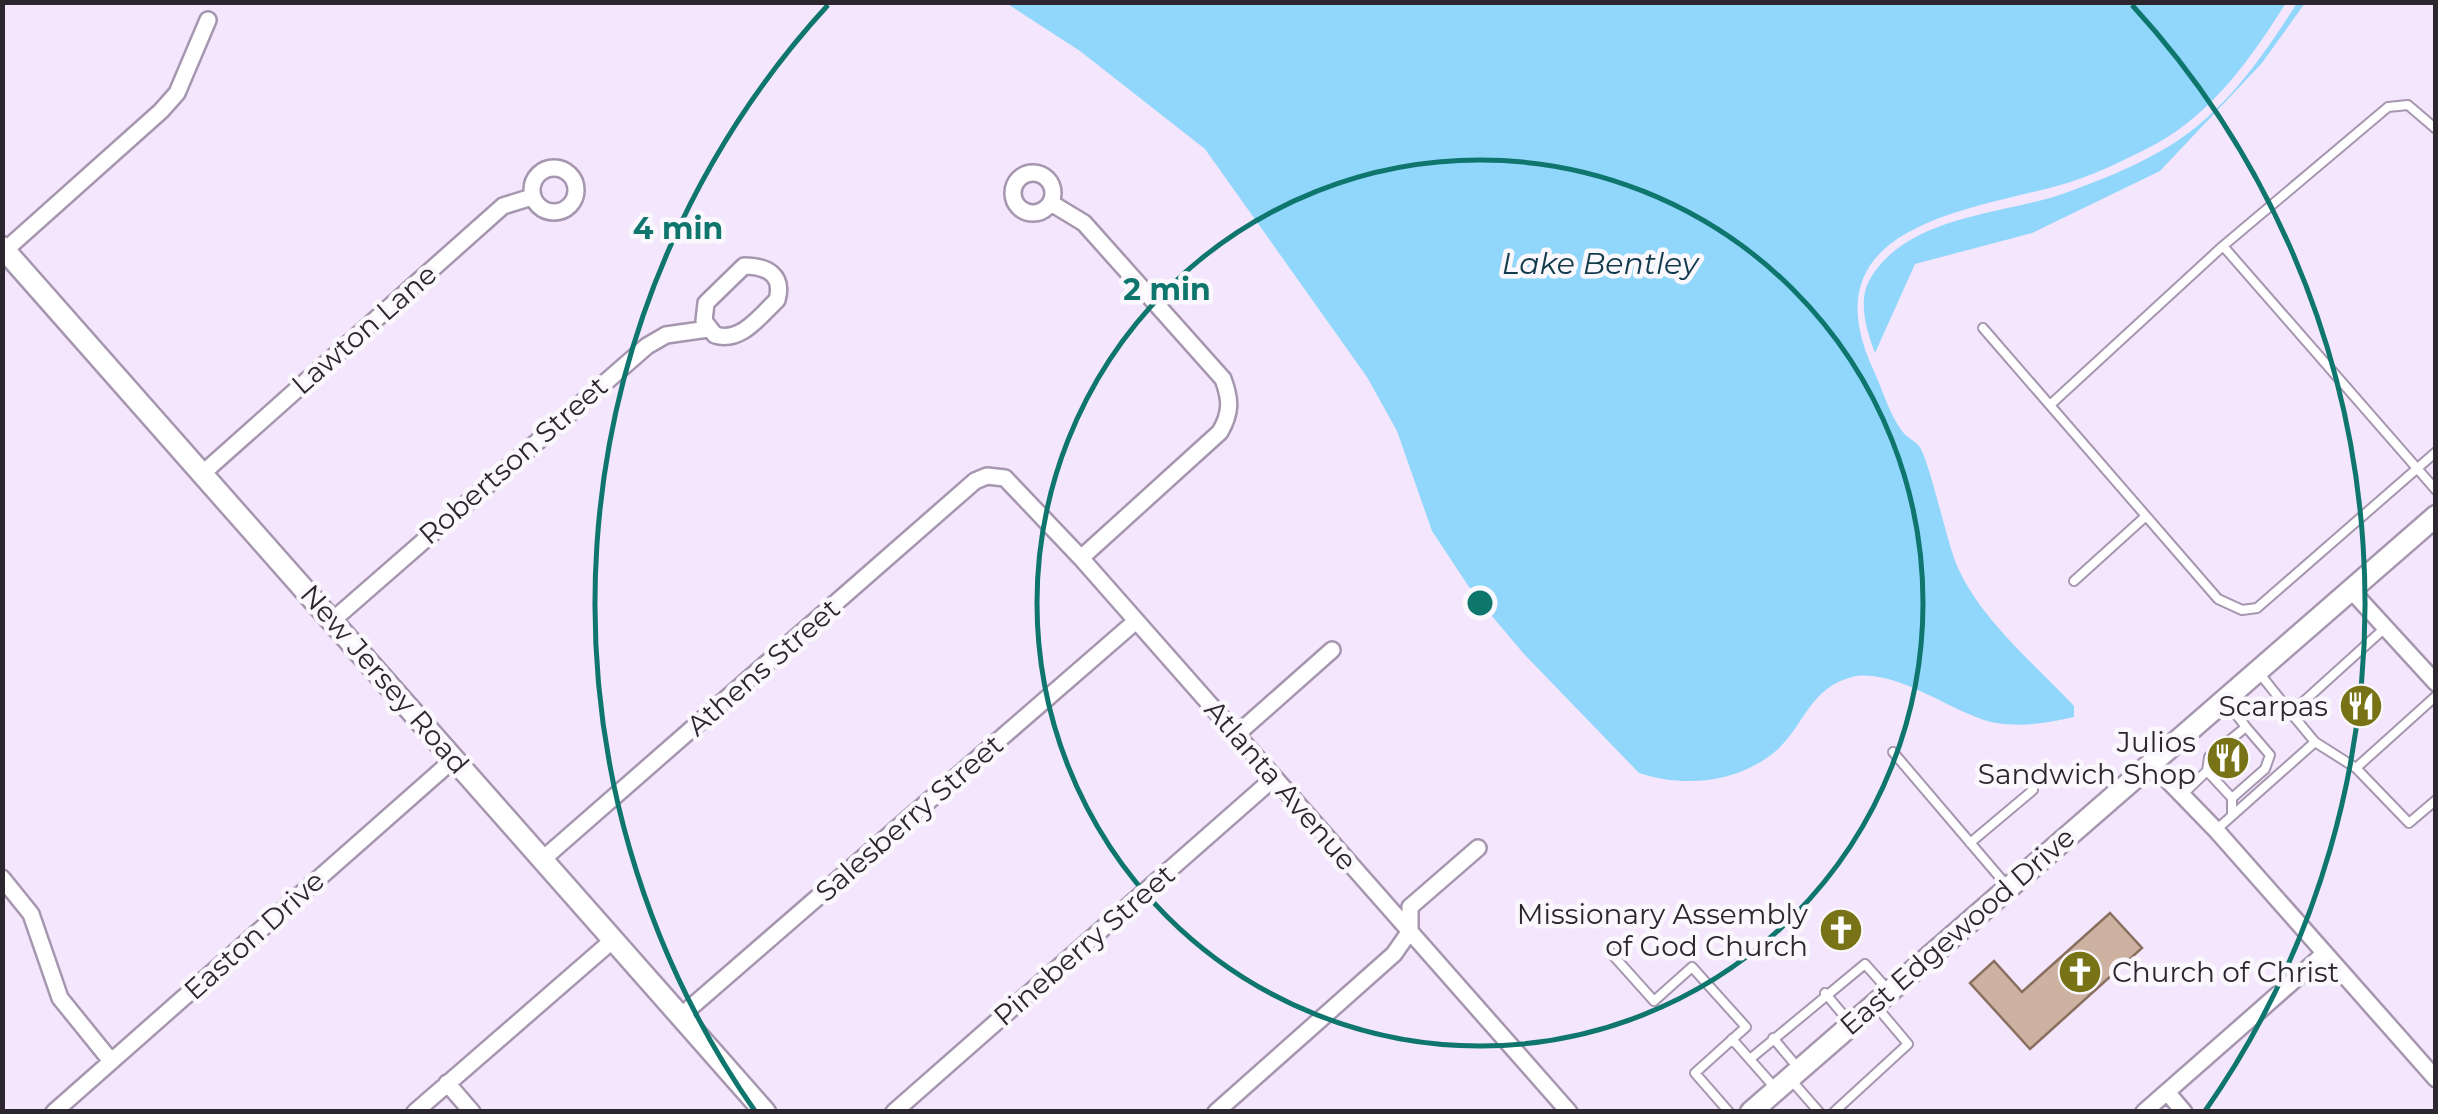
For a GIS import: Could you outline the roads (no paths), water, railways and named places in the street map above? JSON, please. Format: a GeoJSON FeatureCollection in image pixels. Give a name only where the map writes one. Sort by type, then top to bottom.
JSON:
{"type":"FeatureCollection","features":[{"type":"Feature","properties":{"kind":"street"},"geometry":{"type":"LineString","coordinates":[[4,251],[161,111],[176,93],[208,20]]}},
{"type":"Feature","properties":{"kind":"street","name":"Lawton Lane"},"geometry":{"type":"LineString","coordinates":[[202,472],[503,206],[532,197]]}},
{"type":"Feature","properties":{"kind":"street"},"geometry":{"type":"LineString","coordinates":[[1051,203],[1084,223],[1222,379],[1230,397],[1228,417],[1220,432],[1081,558]]}},
{"type":"Feature","properties":{"kind":"street","name":"New Jersey Road"},"geometry":{"type":"LineString","coordinates":[[4,251],[765,1112]]}},
{"type":"Feature","properties":{"kind":"street","name":"Robertson Street"},"geometry":{"type":"LineString","coordinates":[[333,620],[647,346],[666,335],[708,330],[724,338],[741,332],[777,300],[778,282],[774,274],[758,266],[744,266],[706,304],[708,330]]}},
{"type":"Feature","properties":{"kind":"street","name":"Atlanta Avenue"},"geometry":{"type":"LineString","coordinates":[[984,477],[1005,478],[1081,558],[1569,1112]]}},
{"type":"Feature","properties":{"kind":"street","name":"Athens Street"},"geometry":{"type":"LineString","coordinates":[[543,859],[984,477]]}},
{"type":"Feature","properties":{"kind":"street","name":"East Edgewood Drive"},"geometry":{"type":"LineString","coordinates":[[1751,1112],[2436,516]]}},
{"type":"Feature","properties":{"kind":"street"},"geometry":{"type":"LineString","coordinates":[[2350,590],[2436,683]]}},
{"type":"Feature","properties":{"kind":"street","name":"Salesberry Street"},"geometry":{"type":"LineString","coordinates":[[682,1016],[1136,620]]}},
{"type":"Feature","properties":{"kind":"street"},"geometry":{"type":"LineString","coordinates":[[1236,735],[1332,650]]}},
{"type":"Feature","properties":{"kind":"street","name":"Easton Drive"},"geometry":{"type":"LineString","coordinates":[[54,1112],[454,759]]}},
{"type":"Feature","properties":{"kind":"street"},"geometry":{"type":"LineString","coordinates":[[2150,762],[2216,830],[2436,1079]]}},
{"type":"Feature","properties":{"kind":"street","name":"Pineberry Street"},"geometry":{"type":"LineString","coordinates":[[894,1112],[1274,778]]}},
{"type":"Feature","properties":{"kind":"street"},"geometry":{"type":"LineString","coordinates":[[1216,1112],[1394,954],[1410,931],[1410,907],[1478,848]]}},
{"type":"Feature","properties":{"kind":"street"},"geometry":{"type":"LineString","coordinates":[[2,878],[31,914],[60,998],[112,1061]]}},
{"type":"Feature","properties":{"kind":"street"},"geometry":{"type":"LineString","coordinates":[[415,1112],[613,940]]}},
{"type":"Feature","properties":{"kind":"street"},"geometry":{"type":"LineString","coordinates":[[2144,1112],[2324,954]]}},
{"type":"Feature","properties":{"kind":"street"},"geometry":{"type":"LineString","coordinates":[[448,1083],[472,1112]]}},
{"type":"Feature","properties":{"kind":"street"},"geometry":{"type":"LineString","coordinates":[[2167,1092],[2184,1112]]}},
{"type":"Feature","properties":{"kind":"street"},"geometry":{"type":"LineString","coordinates":[[1543,1112],[1558,1099]]}},
{"type":"Feature","properties":{"kind":"lane"},"geometry":{"type":"LineString","coordinates":[[2050,404],[2222,246],[2388,107],[2408,105],[2436,129]]}},
{"type":"Feature","properties":{"kind":"lane"},"geometry":{"type":"LineString","coordinates":[[2222,246],[2436,490]]}},
{"type":"Feature","properties":{"kind":"lane"},"geometry":{"type":"LineString","coordinates":[[1983,328],[2218,599],[2242,610],[2257,608],[2436,452]]}},
{"type":"Feature","properties":{"kind":"lane"},"geometry":{"type":"LineString","coordinates":[[2074,580],[2146,516]]}},
{"type":"Feature","properties":{"kind":"lane"},"geometry":{"type":"LineString","coordinates":[[2290,712],[2386,627]]}},
{"type":"Feature","properties":{"kind":"lane"},"geometry":{"type":"LineString","coordinates":[[2257,670],[2315,742],[2356,768],[2409,824],[2436,800]]}},
{"type":"Feature","properties":{"kind":"lane"},"geometry":{"type":"LineString","coordinates":[[2356,768],[2436,696]]}},
{"type":"Feature","properties":{"kind":"lane"},"geometry":{"type":"LineString","coordinates":[[2224,699],[2270,755],[2264,769],[2232,798]]}},
{"type":"Feature","properties":{"kind":"lane"},"geometry":{"type":"LineString","coordinates":[[2182,794],[2207,770],[2209,757],[2246,727]]}},
{"type":"Feature","properties":{"kind":"lane"},"geometry":{"type":"LineString","coordinates":[[2216,830],[2315,742]]}},
{"type":"Feature","properties":{"kind":"lane"},"geometry":{"type":"LineString","coordinates":[[1893,752],[2008,887]]}},
{"type":"Feature","properties":{"kind":"lane"},"geometry":{"type":"LineString","coordinates":[[2207,770],[2232,798],[2232,815]]}},
{"type":"Feature","properties":{"kind":"lane"},"geometry":{"type":"LineString","coordinates":[[1970,843],[2033,790]]}},
{"type":"Feature","properties":{"kind":"lane"},"geometry":{"type":"LineString","coordinates":[[1612,953],[1654,1000],[1692,967],[1746,1027],[1695,1072],[1729,1112]]}},
{"type":"Feature","properties":{"kind":"lane"},"geometry":{"type":"LineString","coordinates":[[1750,1059],[1865,964],[1908,1044],[1834,1112]]}},
{"type":"Feature","properties":{"kind":"lane"},"geometry":{"type":"LineString","coordinates":[[1824,994],[1851,1024]]}},
{"type":"Feature","properties":{"kind":"lane"},"geometry":{"type":"LineString","coordinates":[[1773,1038],[1788,1079]]}},
{"type":"Feature","properties":{"kind":"lane"},"geometry":{"type":"LineString","coordinates":[[1732,1040],[1750,1059],[1788,1079],[1819,1112]]}},
{"type":"Feature","properties":{"kind":"water","name":"Lake Bentley"},"geometry":{"type":"Polygon","coordinates":[[[1006,3],[2286,3],[2229,83],[2175,132],[2131,157],[2081,178],[1938,218],[1904,235],[1877,256],[1861,285],[1858,322],[1873,369],[1897,424],[1923,454],[1958,568],[1995,624],[2074,706],[2074,717],[2023,725],[2002,724],[1975,717],[1886,678],[1852,677],[1827,689],[1777,750],[1746,770],[1692,781],[1639,773],[1524,654],[1475,596],[1432,531],[1397,431],[1367,377],[1205,149],[1080,51],[1006,3]]]}},
{"type":"Feature","properties":{"kind":"water"},"geometry":{"type":"Polygon","coordinates":[[[2297,3],[2305,3],[2262,63],[2160,171],[2032,233],[1915,264],[1875,353],[1866,326],[1864,297],[1870,279],[1887,258],[1908,241],[1933,229],[2068,192],[2159,152],[2202,123],[2220,105],[2269,46],[2297,3]]]}},
{"type":"Feature","properties":{"kind":"place","name":"Scarpas"},"geometry":{"type":"Point","coordinates":[2361,706]}},
{"type":"Feature","properties":{"kind":"place","name":"Julios Sandwich Shop"},"geometry":{"type":"Point","coordinates":[2228,758]}},
{"type":"Feature","properties":{"kind":"place","name":"Missionary Assembly of God Church"},"geometry":{"type":"Point","coordinates":[1841,930]}},
{"type":"Feature","properties":{"kind":"place","name":"Church of Christ"},"geometry":{"type":"Point","coordinates":[2080,972]}}]}
